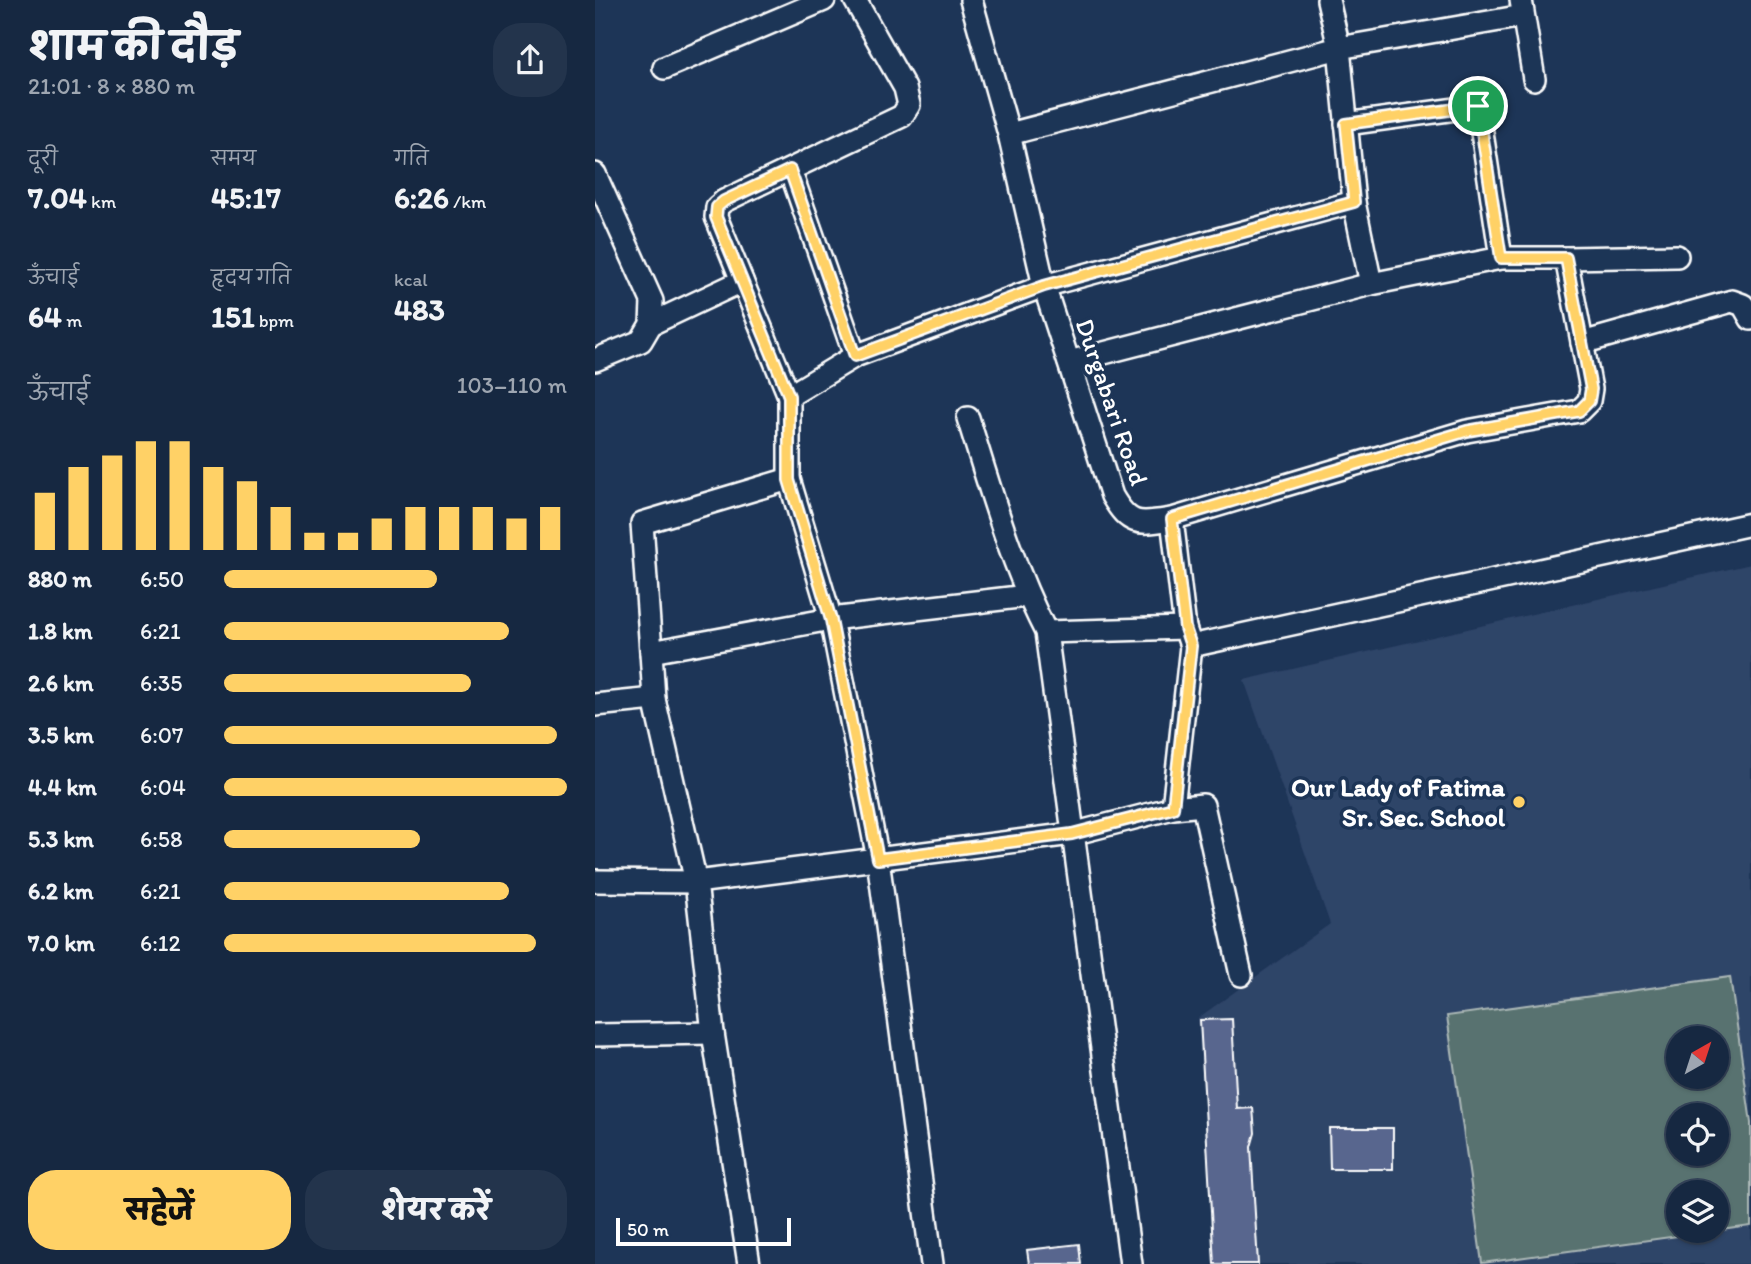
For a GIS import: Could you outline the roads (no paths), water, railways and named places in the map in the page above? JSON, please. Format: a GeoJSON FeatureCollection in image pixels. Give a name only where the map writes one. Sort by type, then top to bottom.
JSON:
{"type":"FeatureCollection","features":[{"type":"Feature","properties":{"kind":"street"},"geometry":{"type":"LineString","coordinates":[[664,68],[824,0]]}},
{"type":"Feature","properties":{"kind":"street"},"geometry":{"type":"LineString","coordinates":[[855,0],[905,88],[909,105],[902,116],[724,201],[717,207],[716,217],[789,396],[789,480],[831,620],[878,859],[932,1264]]}},
{"type":"Feature","properties":{"kind":"street","name":"Durgabari Road"},"geometry":{"type":"LineString","coordinates":[[971,0],[1009,134],[1044,286],[1112,496],[1123,515],[1140,524],[1172,519],[1467,431],[1579,411],[1589,401],[1591,389],[1582,343]]}},
{"type":"Feature","properties":{"kind":"street"},"geometry":{"type":"LineString","coordinates":[[1328,0],[1339,48],[1354,202],[1371,284]]}},
{"type":"Feature","properties":{"kind":"street"},"geometry":{"type":"LineString","coordinates":[[1009,134],[1339,48],[1522,8],[1534,79]]}},
{"type":"Feature","properties":{"kind":"street"},"geometry":{"type":"LineString","coordinates":[[1346,124],[1478,106],[1501,258]]}},
{"type":"Feature","properties":{"kind":"street"},"geometry":{"type":"LineString","coordinates":[[790,170],[855,356]]}},
{"type":"Feature","properties":{"kind":"street"},"geometry":{"type":"LineString","coordinates":[[595,174],[652,301],[651,324],[641,341],[595,360]]}},
{"type":"Feature","properties":{"kind":"street"},"geometry":{"type":"LineString","coordinates":[[789,396],[855,356],[1044,286],[1354,202]]}},
{"type":"Feature","properties":{"kind":"street"},"geometry":{"type":"LineString","coordinates":[[1069,362],[1371,284],[1501,258],[1677,256]]}},
{"type":"Feature","properties":{"kind":"street"},"geometry":{"type":"LineString","coordinates":[[1566,258],[1582,343],[1733,301],[1743,304],[1751,319]]}},
{"type":"Feature","properties":{"kind":"street"},"geometry":{"type":"LineString","coordinates":[[651,324],[742,281]]}},
{"type":"Feature","properties":{"kind":"street"},"geometry":{"type":"LineString","coordinates":[[968,418],[1027,596],[1046,632],[1131,1264]]}},
{"type":"Feature","properties":{"kind":"street"},"geometry":{"type":"LineString","coordinates":[[749,1264],[713,1032],[696,882],[655,699],[642,523],[789,480]]}},
{"type":"Feature","properties":{"kind":"street"},"geometry":{"type":"LineString","coordinates":[[1172,519],[1188,637],[1173,808]]}},
{"type":"Feature","properties":{"kind":"street"},"geometry":{"type":"LineString","coordinates":[[1046,632],[1188,637],[1751,524]]}},
{"type":"Feature","properties":{"kind":"street"},"geometry":{"type":"LineString","coordinates":[[651,652],[831,620],[1027,596]]}},
{"type":"Feature","properties":{"kind":"street"},"geometry":{"type":"LineString","coordinates":[[595,705],[655,699]]}},
{"type":"Feature","properties":{"kind":"street"},"geometry":{"type":"LineString","coordinates":[[595,881],[696,882],[1072,834],[1173,808],[1203,805],[1241,975]]}},
{"type":"Feature","properties":{"kind":"street"},"geometry":{"type":"LineString","coordinates":[[595,1035],[713,1032]]}},
{"type":"Feature","properties":{"kind":"place","name":"Our Lady of Fatima Sr. Sec. School"},"geometry":{"type":"Point","coordinates":[1519,802]}}]}
